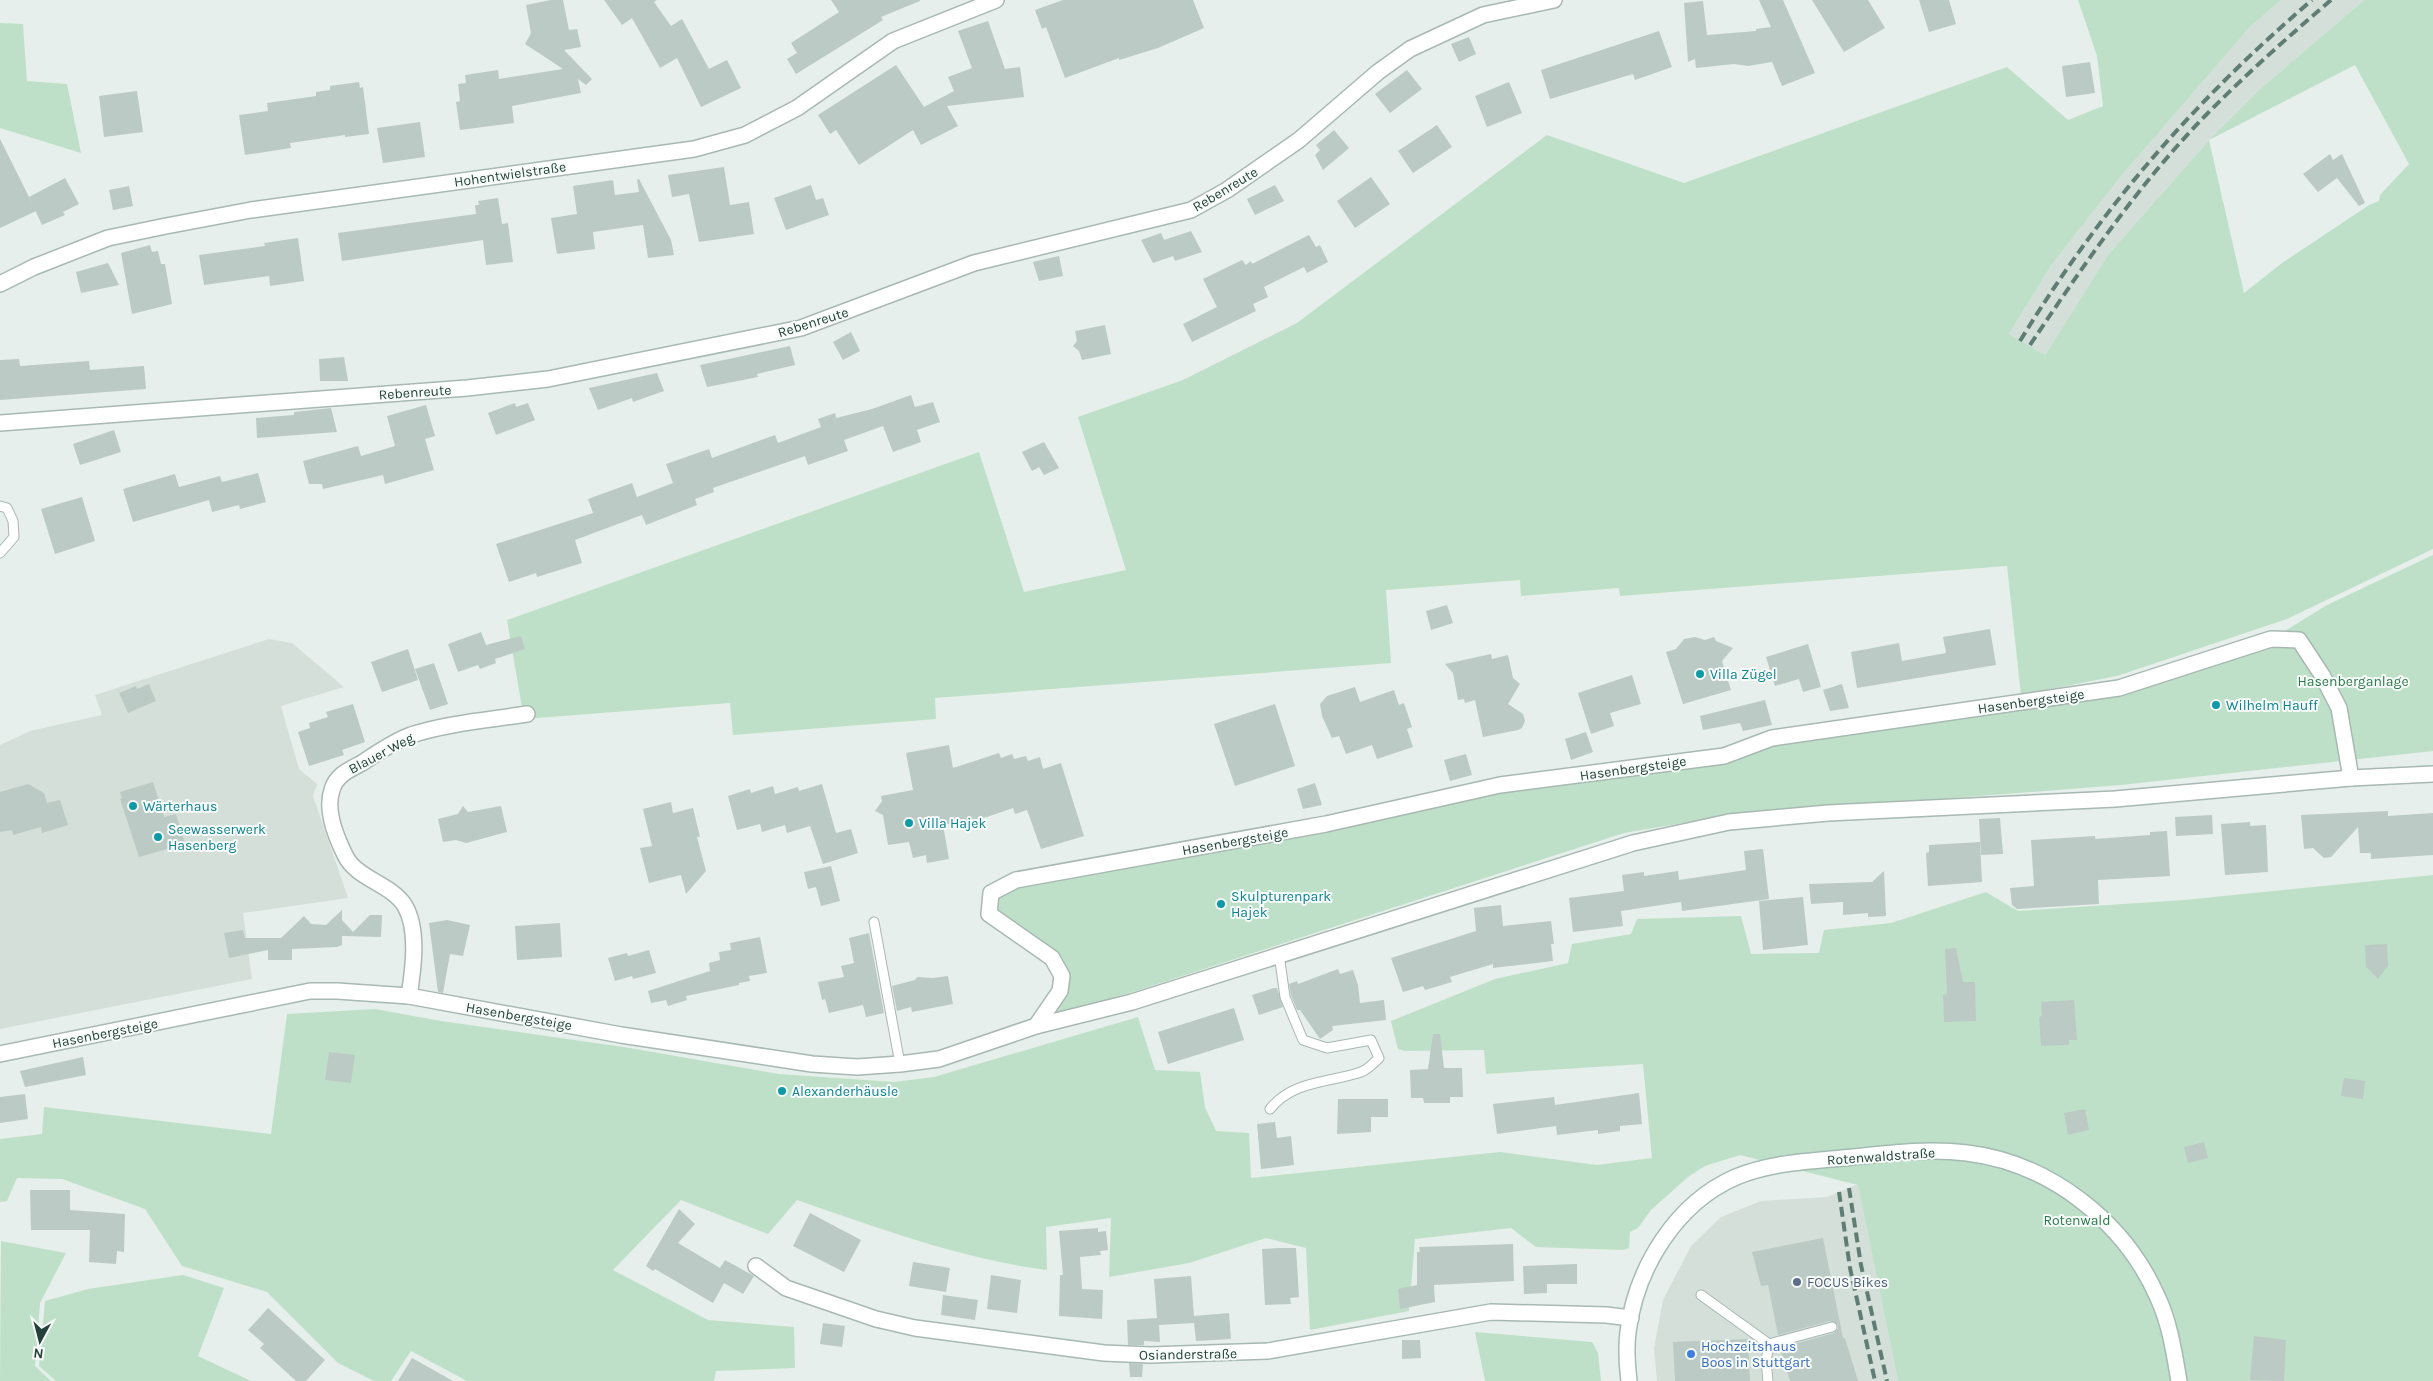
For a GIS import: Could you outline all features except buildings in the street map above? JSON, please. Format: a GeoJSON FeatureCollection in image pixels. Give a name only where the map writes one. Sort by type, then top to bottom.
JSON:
{"type":"FeatureCollection","features":[{"type":"Feature","properties":{"kind":"street","name":"Hohentwielstraße"},"geometry":{"type":"LineString","coordinates":[[0,284],[34,266],[108,238],[166,226],[251,210],[694,149],[745,135],[805,103],[893,41],[996,0]]}},
{"type":"Feature","properties":{"kind":"street","name":"Rebenreute"},"geometry":{"type":"LineString","coordinates":[[0,422],[458,389],[548,379],[801,328],[974,263],[1191,210],[1227,190],[1298,140],[1378,72],[1410,49],[1482,16],[1554,0]]}},
{"type":"Feature","properties":{"kind":"street","name":"Hasenbergsteige"},"geometry":{"type":"LineString","coordinates":[[1036,1026],[1060,991],[1062,976],[1052,958],[988,914],[991,893],[1016,880],[1326,824],[1500,785],[1724,756],[1772,738],[2119,688],[2271,639],[2299,640],[2322,674],[2339,708],[2351,778]]}},
{"type":"Feature","properties":{"kind":"street","name":"Blauer Weg"},"geometry":{"type":"LineString","coordinates":[[409,996],[414,963],[411,923],[406,907],[397,897],[346,857],[333,824],[329,801],[332,788],[339,776],[410,736],[446,726],[527,714]]}},
{"type":"Feature","properties":{"kind":"street","name":"Hasenbergsteige"},"geometry":{"type":"LineString","coordinates":[[0,1054],[310,991],[337,991],[409,996],[621,1034],[812,1064],[857,1066],[900,1064],[939,1058],[1036,1026],[1132,1002],[1634,842],[1729,822],[1828,814],[2115,799],[2351,778],[2433,774]]}},
{"type":"Feature","properties":{"kind":"street","name":"Rotenwaldstraße"},"geometry":{"type":"LineString","coordinates":[[1629,1381],[1627,1348],[1631,1318],[1647,1270],[1663,1238],[1693,1203],[1722,1184],[1753,1172],[1789,1164],[1896,1152],[1967,1153],[2018,1165],[2062,1186],[2106,1222],[2140,1264],[2159,1300],[2172,1338],[2179,1381]]}},
{"type":"Feature","properties":{"kind":"street","name":"Osianderstraße"},"geometry":{"type":"LineString","coordinates":[[756,1266],[786,1288],[876,1319],[915,1328],[1104,1354],[1150,1355],[1268,1351],[1491,1312],[1606,1314],[1631,1318]]}},
{"type":"Feature","properties":{"kind":"lane"},"geometry":{"type":"LineString","coordinates":[[0,506],[7,508],[13,521],[14,538],[0,553]]}},
{"type":"Feature","properties":{"kind":"lane"},"geometry":{"type":"LineString","coordinates":[[874,922],[900,1064]]}},
{"type":"Feature","properties":{"kind":"lane"},"geometry":{"type":"LineString","coordinates":[[1270,1108],[1277,1100],[1302,1085],[1363,1072],[1379,1058],[1371,1040],[1326,1048],[1303,1040],[1285,997],[1279,954]]}},
{"type":"Feature","properties":{"kind":"lane"},"geometry":{"type":"LineString","coordinates":[[1702,1295],[1769,1344]]}},
{"type":"Feature","properties":{"kind":"lane"},"geometry":{"type":"LineString","coordinates":[[1769,1344],[1832,1327]]}},
{"type":"Feature","properties":{"kind":"lane"},"geometry":{"type":"LineString","coordinates":[[1768,1381],[1766,1361],[1769,1344]]}},
{"type":"Feature","properties":{"kind":"shaded area"},"geometry":{"type":"Polygon","coordinates":[[[2281,0],[2364,0],[2260,89],[2209,140],[2108,255],[2045,355],[2009,334],[2052,264],[2122,175],[2250,27],[2281,0]]]}},
{"type":"Feature","properties":{"kind":"shaded area"},"geometry":{"type":"Polygon","coordinates":[[[269,639],[292,643],[344,687],[281,706],[299,769],[317,784],[313,796],[348,898],[243,913],[252,979],[0,1029],[0,745],[30,731],[102,715],[95,695],[269,639]]]}},
{"type":"Feature","properties":{"kind":"shaded area"},"geometry":{"type":"Polygon","coordinates":[[[1858,1184],[1898,1381],[1657,1381],[1654,1349],[1663,1300],[1691,1246],[1721,1217],[1761,1201],[1827,1197],[1858,1184]]]}},
{"type":"Feature","properties":{"kind":"green space"},"geometry":{"type":"Polygon","coordinates":[[[2078,0],[2281,0],[2250,27],[2122,175],[2052,264],[2009,334],[2045,355],[2108,255],[2209,140],[2260,89],[2364,0],[2433,0],[2433,549],[2287,619],[2117,676],[2021,695],[2007,566],[1620,596],[1619,588],[1521,596],[1520,580],[1386,590],[1391,663],[935,698],[936,719],[733,735],[730,703],[524,719],[507,620],[979,452],[1024,592],[1126,570],[1078,417],[1183,380],[1297,323],[1547,135],[1684,183],[2007,67],[2068,120],[2103,106],[2097,56],[2078,0]],[[2355,65],[2209,140],[2244,293],[2282,263],[2369,205],[2379,201],[2380,195],[2409,164],[2355,65]]]}},
{"type":"Feature","properties":{"kind":"green space"},"geometry":{"type":"Polygon","coordinates":[[[0,23],[23,24],[27,81],[67,84],[81,153],[0,128],[0,23]]]}},
{"type":"Feature","properties":{"kind":"green space","name":"Hasenberganlage"},"geometry":{"type":"Polygon","coordinates":[[[2433,555],[2433,751],[2121,785],[1724,816],[1624,833],[1047,1018],[1069,977],[994,911],[995,895],[1016,884],[1773,741],[2120,690],[2270,640],[2327,605],[2433,555]]]}},
{"type":"Feature","properties":{"kind":"green space","name":"Rotenwald"},"geometry":{"type":"Polygon","coordinates":[[[2433,875],[2433,1381],[1898,1381],[1858,1185],[1740,1155],[1705,1166],[1688,1177],[1651,1210],[1638,1228],[1630,1232],[1629,1248],[1623,1250],[1536,1247],[1511,1228],[1415,1239],[1409,1311],[1310,1330],[1306,1248],[1266,1238],[1189,1263],[1109,1277],[1111,1218],[1046,1227],[1047,1270],[1015,1265],[951,1250],[889,1232],[797,1200],[768,1234],[681,1200],[613,1270],[708,1320],[794,1327],[795,1368],[716,1371],[714,1381],[467,1381],[411,1351],[391,1381],[374,1381],[338,1363],[267,1292],[182,1266],[145,1209],[62,1179],[17,1178],[7,1201],[0,1202],[0,1139],[42,1134],[44,1107],[271,1134],[287,1014],[375,1009],[441,1021],[630,1048],[779,1074],[894,1082],[934,1077],[1138,1017],[1155,1070],[1200,1072],[1205,1107],[1216,1131],[1249,1133],[1251,1178],[1500,1152],[1597,1165],[1652,1158],[1643,1064],[1486,1074],[1484,1050],[1405,1051],[1398,1049],[1391,1021],[1495,979],[1568,963],[1572,944],[1631,934],[1637,919],[1741,916],[1751,954],[1819,953],[1824,930],[1891,923],[1986,892],[2018,911],[2184,900],[2433,875]]]}},
{"type":"Feature","properties":{"kind":"green space"},"geometry":{"type":"Polygon","coordinates":[[[1,1241],[66,1253],[40,1303],[35,1366],[51,1381],[0,1381],[1,1241]]]}},
{"type":"Feature","properties":{"kind":"green space"},"geometry":{"type":"Polygon","coordinates":[[[183,1275],[224,1288],[198,1356],[251,1381],[56,1381],[39,1366],[45,1301],[88,1289],[183,1275]]]}},
{"type":"Feature","properties":{"kind":"green space"},"geometry":{"type":"Polygon","coordinates":[[[1475,1332],[1592,1342],[1598,1353],[1601,1381],[1485,1381],[1475,1332]]]}},
{"type":"Feature","properties":{"kind":"railway"},"geometry":{"type":"LineString","coordinates":[[2020,341],[2083,246],[2152,158],[2228,77],[2312,0]]}},
{"type":"Feature","properties":{"kind":"railway"},"geometry":{"type":"LineString","coordinates":[[2030,345],[2112,227],[2180,142],[2251,71],[2331,0]]}},
{"type":"Feature","properties":{"kind":"railway"},"geometry":{"type":"LineString","coordinates":[[1849,1188],[1861,1265],[1887,1381]]}},
{"type":"Feature","properties":{"kind":"railway"},"geometry":{"type":"LineString","coordinates":[[1839,1192],[1850,1268],[1875,1381]]}},
{"type":"Feature","properties":{"kind":"place","name":"Villa Zügel"},"geometry":{"type":"Point","coordinates":[1700,674]}},
{"type":"Feature","properties":{"kind":"place","name":"Wilhelm Hauff"},"geometry":{"type":"Point","coordinates":[2216,705]}},
{"type":"Feature","properties":{"kind":"place","name":"Wärterhaus"},"geometry":{"type":"Point","coordinates":[133,806]}},
{"type":"Feature","properties":{"kind":"place","name":"Villa Hajek"},"geometry":{"type":"Point","coordinates":[909,823]}},
{"type":"Feature","properties":{"kind":"place","name":"Seewasserwerk Hasenberg"},"geometry":{"type":"Point","coordinates":[158,837]}},
{"type":"Feature","properties":{"kind":"place","name":"Skulpturenpark Hajek"},"geometry":{"type":"Point","coordinates":[1221,904]}},
{"type":"Feature","properties":{"kind":"place","name":"Alexanderhäusle"},"geometry":{"type":"Point","coordinates":[782,1091]}},
{"type":"Feature","properties":{"kind":"place","name":"FOCUS Bikes"},"geometry":{"type":"Point","coordinates":[1797,1282]}},
{"type":"Feature","properties":{"kind":"place","name":"Hochzeitshaus Boos in Stuttgart"},"geometry":{"type":"Point","coordinates":[1691,1354]}}]}
